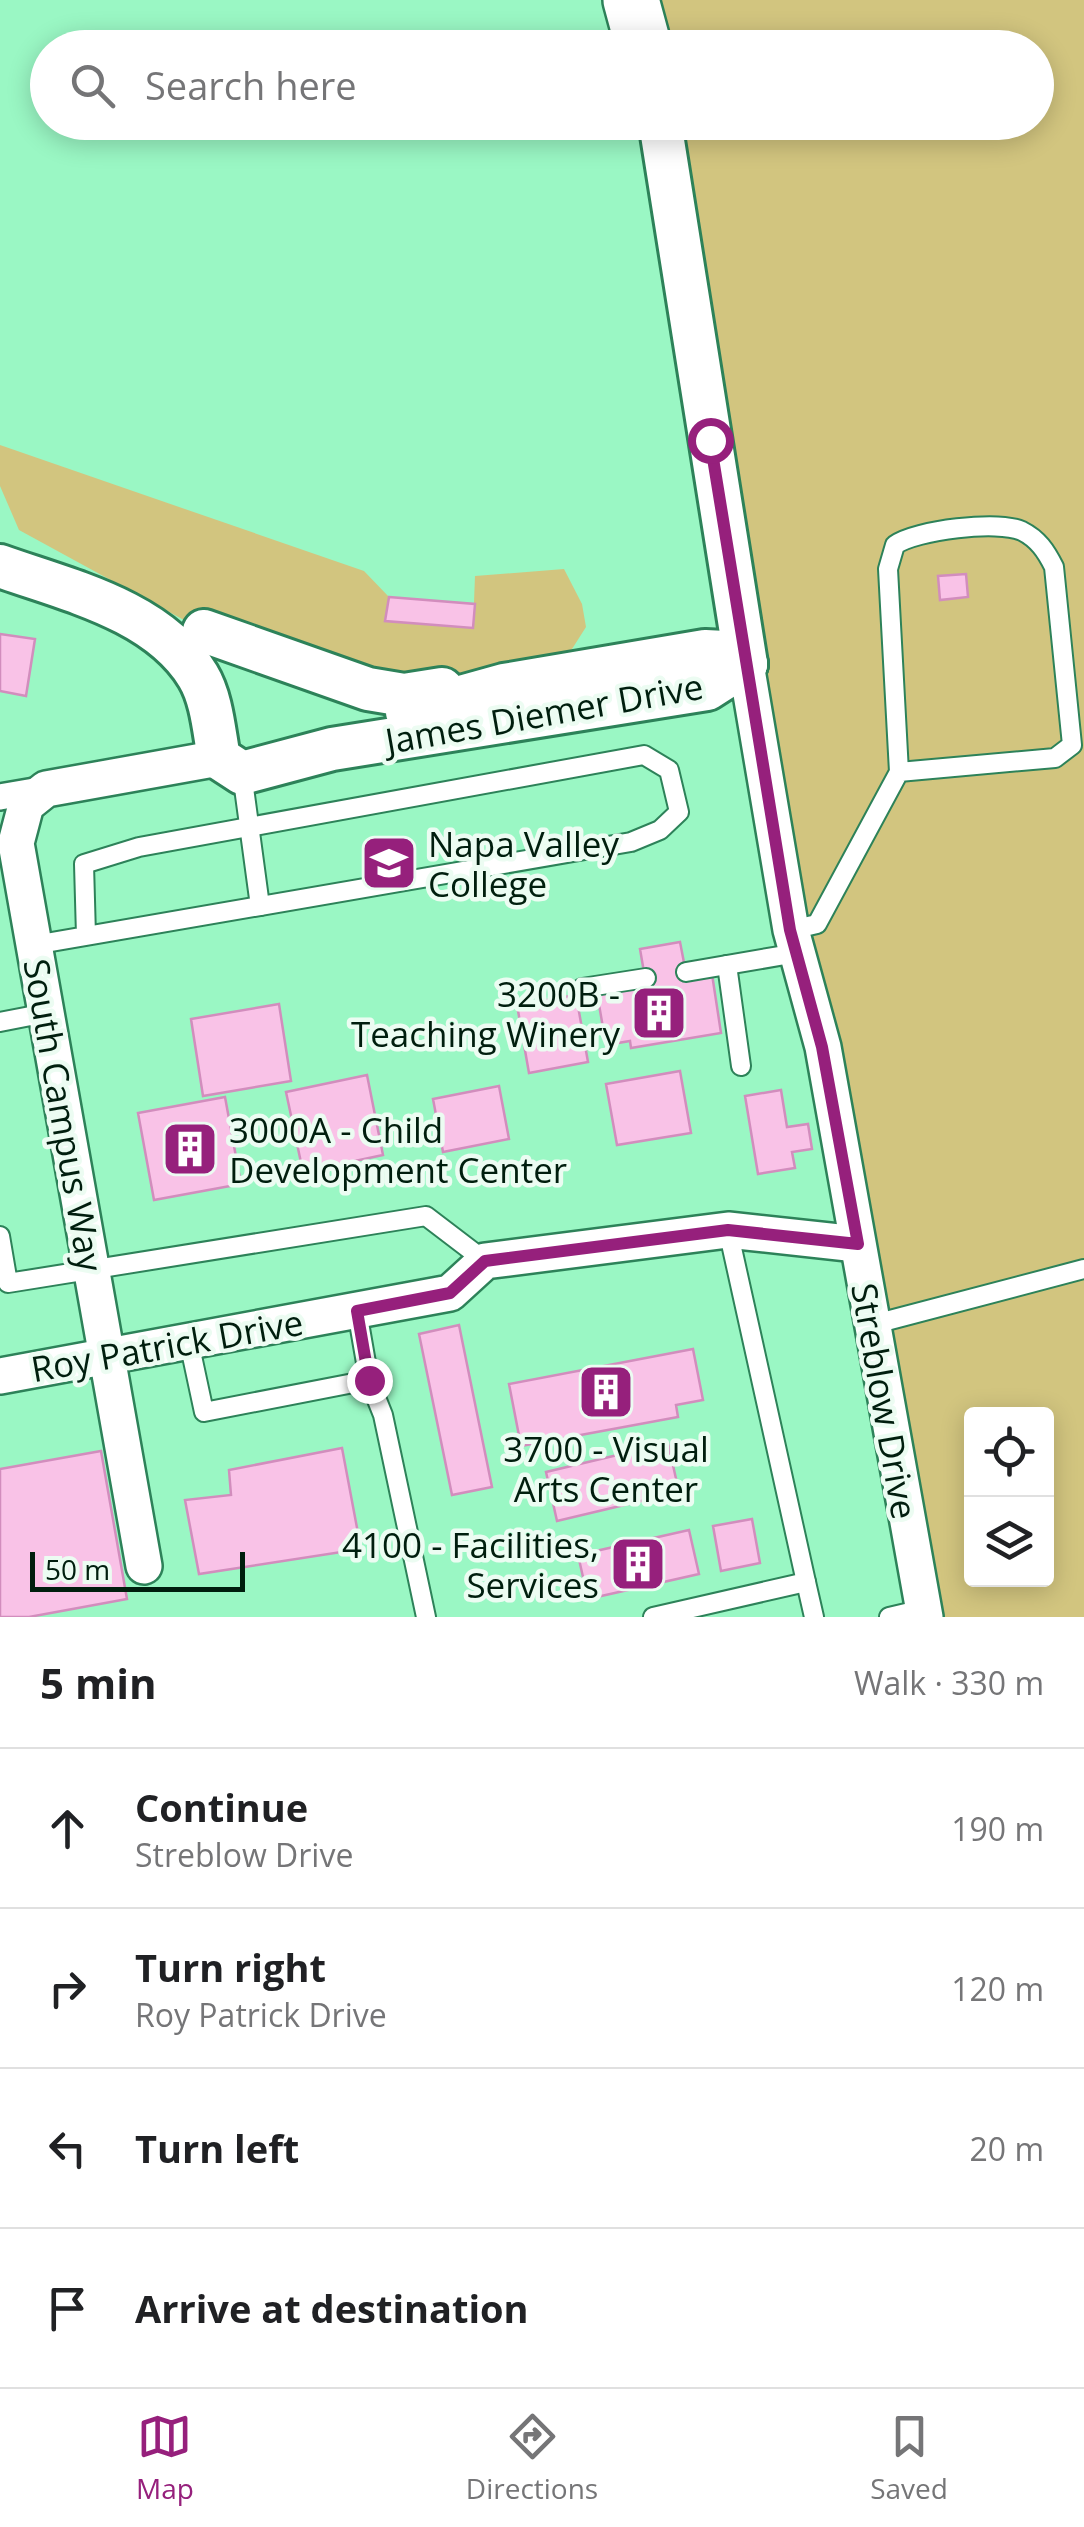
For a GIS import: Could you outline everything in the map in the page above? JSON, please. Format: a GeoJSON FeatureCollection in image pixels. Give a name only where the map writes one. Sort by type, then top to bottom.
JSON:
{"type":"FeatureCollection","features":[{"type":"Feature","properties":{"kind":"main road"},"geometry":{"type":"LineString","coordinates":[[630,0],[642,30]]}},
{"type":"Feature","properties":{"kind":"main road"},"geometry":{"type":"LineString","coordinates":[[652,30],[656,0]]}},
{"type":"Feature","properties":{"kind":"street"},"geometry":{"type":"LineString","coordinates":[[639,0],[645,30]]}},
{"type":"Feature","properties":{"kind":"street","name":"Streblow Drive"},"geometry":{"type":"LineString","coordinates":[[663,140],[794,942],[822,1047],[858,1244],[912,1614]]}},
{"type":"Feature","properties":{"kind":"street"},"geometry":{"type":"LineString","coordinates":[[0,566],[115,607],[165,616],[368,689],[404,695],[504,685]]}},
{"type":"Feature","properties":{"kind":"street"},"geometry":{"type":"LineString","coordinates":[[115,607],[170,645],[198,676],[235,758]]}},
{"type":"Feature","properties":{"kind":"street"},"geometry":{"type":"LineString","coordinates":[[204,630],[224,655],[235,758]]}},
{"type":"Feature","properties":{"kind":"street","name":"James Diemer Drive"},"geometry":{"type":"LineString","coordinates":[[705,650],[725,652],[746,664],[707,688],[332,749],[235,758],[443,706],[504,685],[705,650]]}},
{"type":"Feature","properties":{"kind":"street"},"geometry":{"type":"LineString","coordinates":[[0,796],[235,758]]}},
{"type":"Feature","properties":{"kind":"street","name":"South Campus Way"},"geometry":{"type":"LineString","coordinates":[[46,788],[26,805],[16,843],[144,1566]]}},
{"type":"Feature","properties":{"kind":"street"},"geometry":{"type":"LineString","coordinates":[[485,1261],[728,1230],[858,1244]]}},
{"type":"Feature","properties":{"kind":"street","name":"Roy Patrick Drive"},"geometry":{"type":"LineString","coordinates":[[0,1376],[450,1293],[485,1261]]}},
{"type":"Feature","properties":{"kind":"lane"},"geometry":{"type":"LineString","coordinates":[[686,972],[727,965],[794,942],[817,924],[899,772],[890,555],[905,538],[926,532],[1009,527],[1024,532],[1046,552],[1054,567],[1072,745],[1055,758],[899,772]]}},
{"type":"Feature","properties":{"kind":"lane"},"geometry":{"type":"LineString","coordinates":[[34,945],[631,842],[660,830],[678,812],[669,770],[644,754],[139,847],[84,864],[86,936]]}},
{"type":"Feature","properties":{"kind":"lane"},"geometry":{"type":"LineString","coordinates":[[235,758],[260,906]]}},
{"type":"Feature","properties":{"kind":"lane"},"geometry":{"type":"LineString","coordinates":[[727,965],[741,1066]]}},
{"type":"Feature","properties":{"kind":"lane"},"geometry":{"type":"LineString","coordinates":[[582,988],[646,978]]}},
{"type":"Feature","properties":{"kind":"lane"},"geometry":{"type":"LineString","coordinates":[[0,1022],[46,1013]]}},
{"type":"Feature","properties":{"kind":"lane"},"geometry":{"type":"LineString","coordinates":[[0,1236],[4,1284],[426,1216],[485,1261]]}},
{"type":"Feature","properties":{"kind":"lane"},"geometry":{"type":"LineString","coordinates":[[728,1230],[814,1617]]}},
{"type":"Feature","properties":{"kind":"lane"},"geometry":{"type":"LineString","coordinates":[[871,1324],[1084,1269]]}},
{"type":"Feature","properties":{"kind":"lane"},"geometry":{"type":"LineString","coordinates":[[357,1311],[369,1380],[383,1415],[426,1617]]}},
{"type":"Feature","properties":{"kind":"lane"},"geometry":{"type":"LineString","coordinates":[[188,1342],[204,1412],[369,1380]]}},
{"type":"Feature","properties":{"kind":"lane"},"geometry":{"type":"LineString","coordinates":[[653,1617],[806,1582]]}},
{"type":"Feature","properties":{"kind":"shaded area","name":"Napa Valley College"},"geometry":{"type":"Polygon","coordinates":[[[0,0],[631,0],[639,30],[30,30],[30,140],[663,140],[925,1617],[0,1617],[0,0]]]}},
{"type":"Feature","properties":{"kind":"shaded area"},"geometry":{"type":"Polygon","coordinates":[[[655,0],[1084,0],[1084,1617],[925,1617],[663,140],[1054,140],[1054,30],[655,30],[655,0]]]}},
{"type":"Feature","properties":{"kind":"shaded area"},"geometry":{"type":"Polygon","coordinates":[[[0,445],[364,571],[389,597],[385,621],[473,628],[475,576],[564,569],[582,604],[586,627],[572,649],[534,680],[452,688],[204,631],[19,530],[0,486],[0,445]]]}},
{"type":"Feature","properties":{"kind":"building"},"geometry":{"type":"Polygon","coordinates":[[[966,574],[968,597],[940,600],[938,576],[966,574]]]}},
{"type":"Feature","properties":{"kind":"building"},"geometry":{"type":"Polygon","coordinates":[[[389,597],[475,604],[473,628],[385,621],[389,597]]]}},
{"type":"Feature","properties":{"kind":"building"},"geometry":{"type":"Polygon","coordinates":[[[0,634],[35,639],[26,696],[0,691],[0,634]]]}},
{"type":"Feature","properties":{"kind":"building","name":"3200B - Teaching Winery"},"geometry":{"type":"Polygon","coordinates":[[[680,942],[687,978],[712,974],[721,1033],[631,1048],[630,1041],[606,1045],[597,993],[646,984],[640,949],[680,942]]]}},
{"type":"Feature","properties":{"kind":"building"},"geometry":{"type":"Polygon","coordinates":[[[576,995],[588,1062],[529,1073],[517,1005],[576,995]]]}},
{"type":"Feature","properties":{"kind":"building"},"geometry":{"type":"Polygon","coordinates":[[[279,1004],[291,1081],[203,1096],[191,1019],[279,1004]]]}},
{"type":"Feature","properties":{"kind":"building"},"geometry":{"type":"Polygon","coordinates":[[[680,1071],[691,1133],[617,1145],[606,1084],[680,1071]]]}},
{"type":"Feature","properties":{"kind":"building"},"geometry":{"type":"Polygon","coordinates":[[[367,1075],[383,1155],[303,1172],[286,1092],[367,1075]]]}},
{"type":"Feature","properties":{"kind":"building"},"geometry":{"type":"Polygon","coordinates":[[[499,1086],[509,1139],[443,1152],[433,1099],[499,1086]]]}},
{"type":"Feature","properties":{"kind":"building"},"geometry":{"type":"Polygon","coordinates":[[[781,1090],[787,1127],[808,1124],[812,1149],[792,1152],[795,1168],[758,1174],[745,1096],[781,1090]]]}},
{"type":"Feature","properties":{"kind":"building","name":"3000A - Child Development Center"},"geometry":{"type":"Polygon","coordinates":[[[225,1097],[241,1184],[154,1200],[138,1113],[225,1097]]]}},
{"type":"Feature","properties":{"kind":"building"},"geometry":{"type":"Polygon","coordinates":[[[459,1325],[492,1487],[452,1495],[419,1334],[459,1325]]]}},
{"type":"Feature","properties":{"kind":"building","name":"3700 - Visual Arts Center"},"geometry":{"type":"Polygon","coordinates":[[[693,1349],[703,1400],[676,1405],[678,1417],[521,1446],[509,1384],[693,1349]]]}},
{"type":"Feature","properties":{"kind":"building"},"geometry":{"type":"Polygon","coordinates":[[[668,1443],[679,1492],[557,1521],[546,1472],[668,1443]]]}},
{"type":"Feature","properties":{"kind":"building"},"geometry":{"type":"Polygon","coordinates":[[[342,1448],[361,1549],[199,1574],[185,1500],[231,1495],[229,1470],[342,1448]]]}},
{"type":"Feature","properties":{"kind":"building"},"geometry":{"type":"Polygon","coordinates":[[[101,1451],[127,1599],[29,1617],[0,1617],[0,1469],[101,1451]]]}},
{"type":"Feature","properties":{"kind":"building"},"geometry":{"type":"Polygon","coordinates":[[[752,1519],[760,1563],[721,1571],[713,1526],[752,1519]]]}},
{"type":"Feature","properties":{"kind":"building","name":"4100 - Facilities, Services"},"geometry":{"type":"Polygon","coordinates":[[[689,1530],[699,1574],[588,1599],[578,1555],[689,1530]]]}},
{"type":"Feature","properties":{"kind":"place","name":"Napa Valley College"},"geometry":{"type":"Point","coordinates":[389,863]}},
{"type":"Feature","properties":{"kind":"place","name":"3200B - Teaching Winery"},"geometry":{"type":"Point","coordinates":[659,1013]}},
{"type":"Feature","properties":{"kind":"place","name":"3000A - Child Development Center"},"geometry":{"type":"Point","coordinates":[190,1149]}},
{"type":"Feature","properties":{"kind":"place","name":"3700 - Visual Arts Center"},"geometry":{"type":"Point","coordinates":[606,1392]}},
{"type":"Feature","properties":{"kind":"place","name":"4100 - Facilities, Services"},"geometry":{"type":"Point","coordinates":[638,1564]}},
{"type":"Feature","properties":{"kind":"route"},"geometry":{"type":"LineString","coordinates":[[369,1380],[357,1311],[450,1293],[485,1261],[728,1230],[858,1244],[822,1047],[790,930],[710,440]]}}]}
